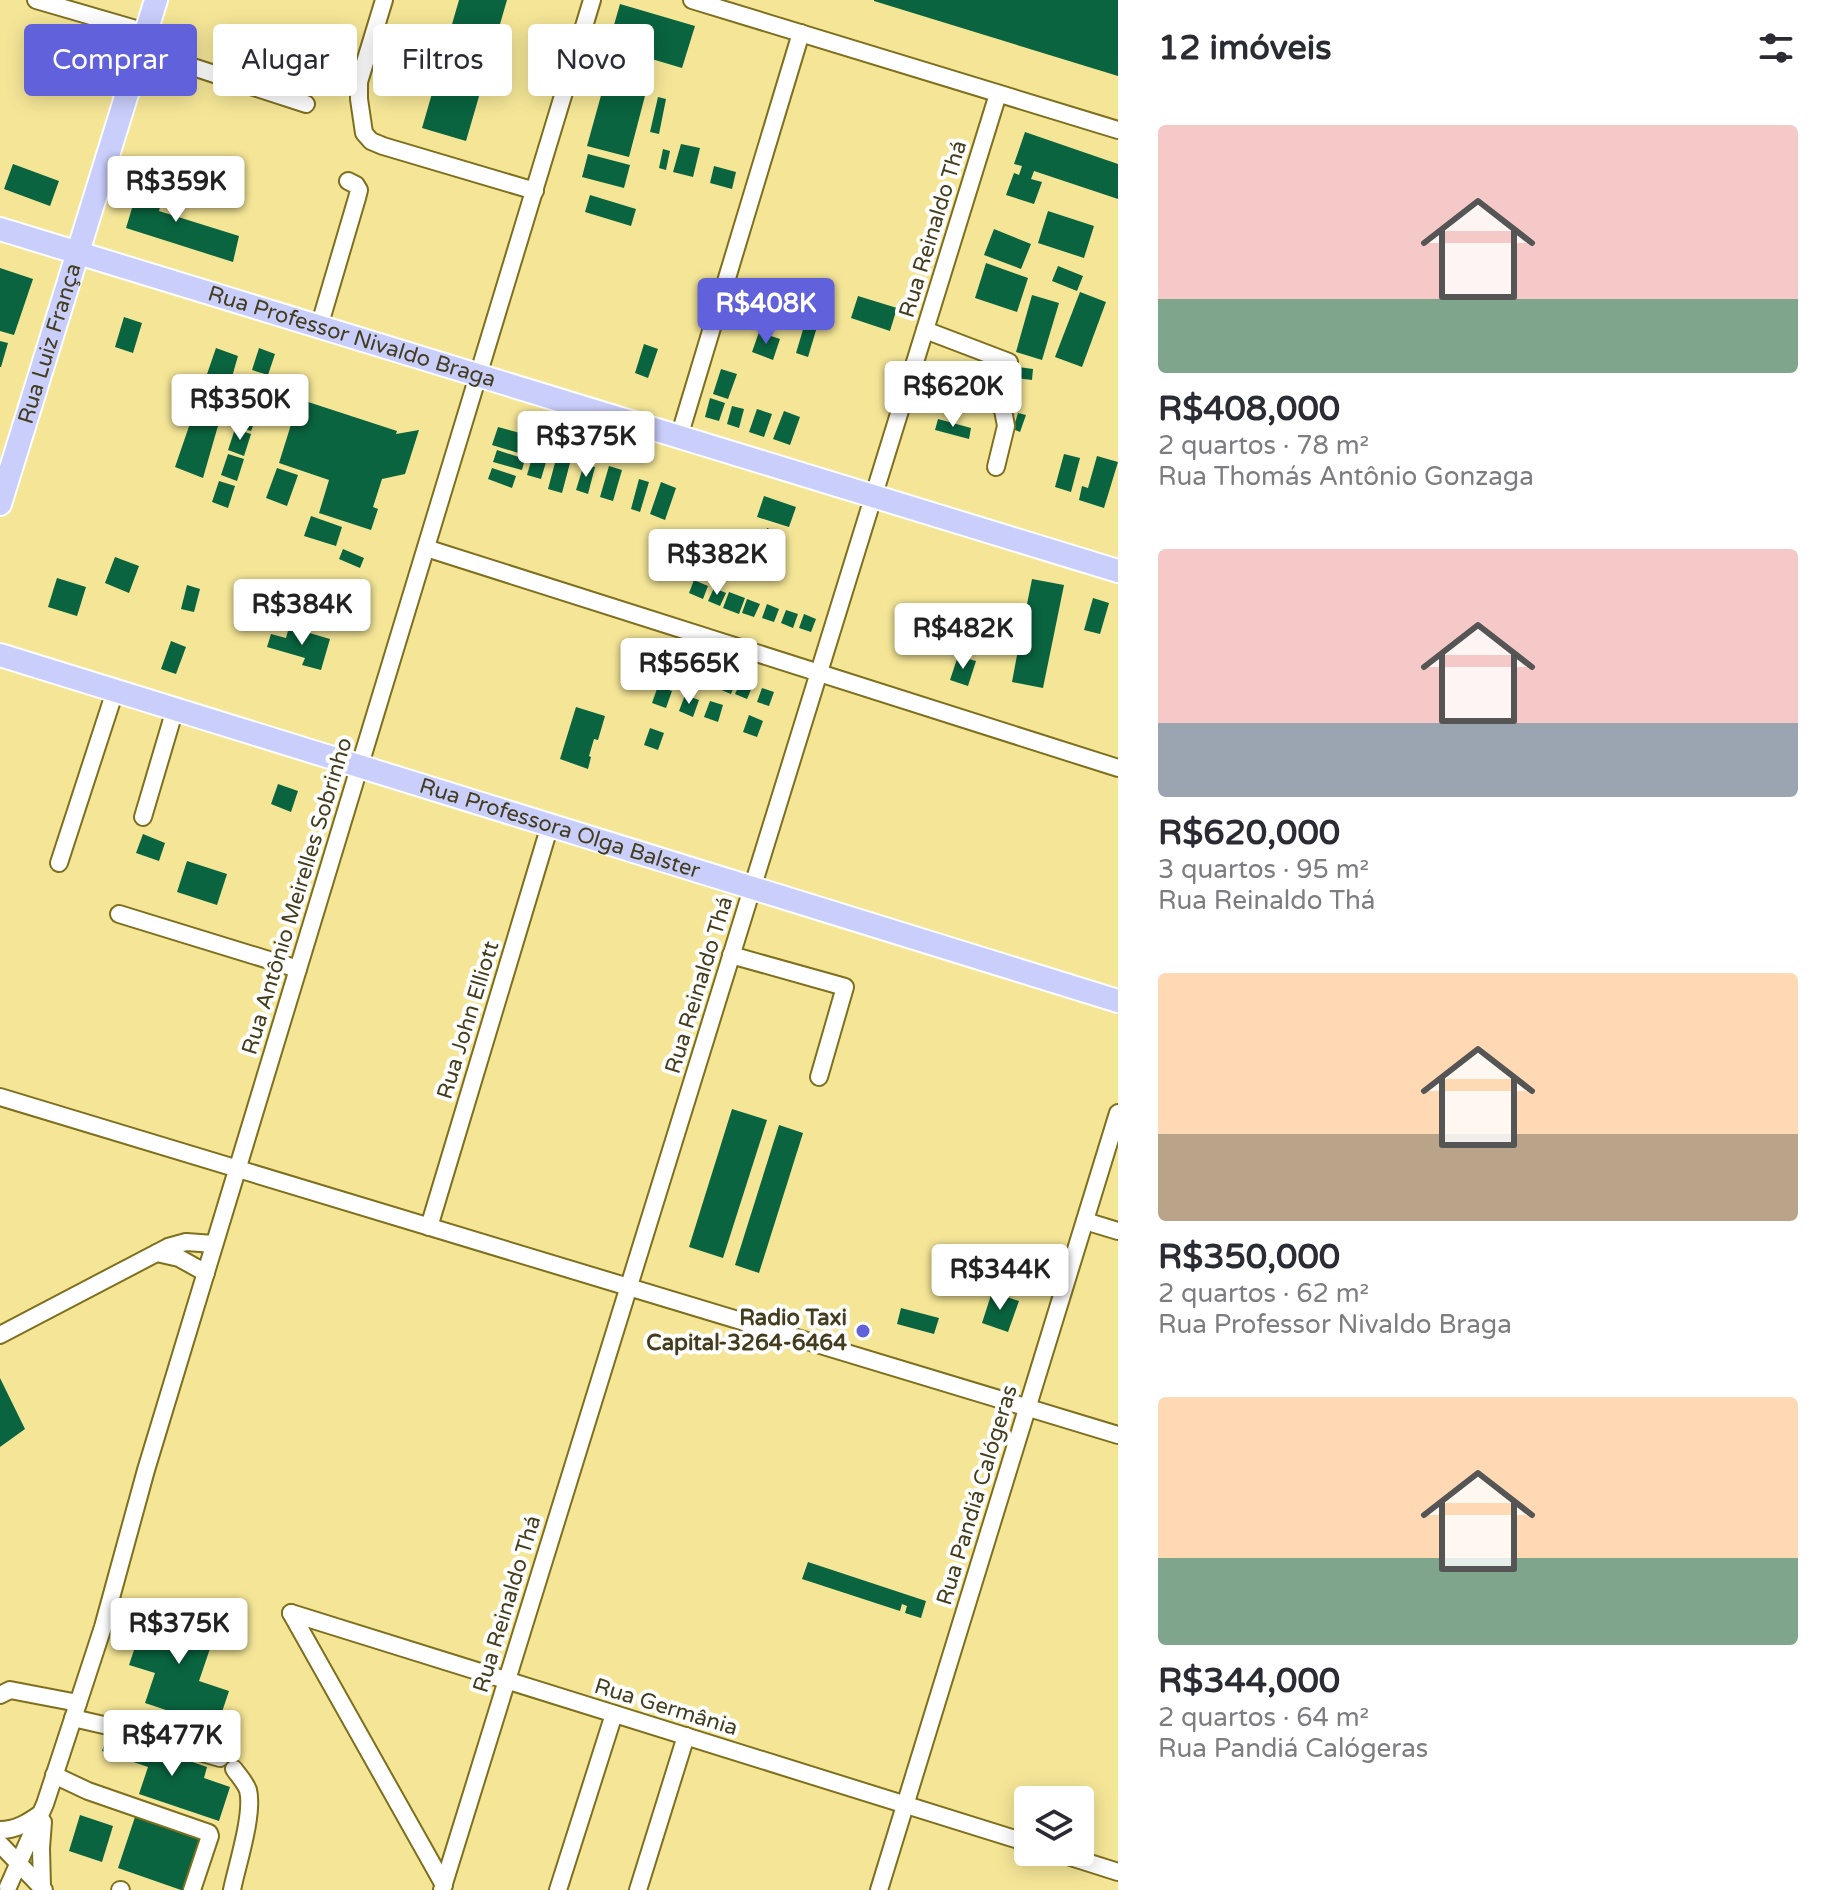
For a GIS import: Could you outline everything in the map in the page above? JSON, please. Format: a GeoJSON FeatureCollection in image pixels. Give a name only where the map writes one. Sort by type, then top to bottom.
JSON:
{"type":"FeatureCollection","features":[{"type":"Feature","properties":{"kind":"main road","name":"Rua Luiz França"},"geometry":{"type":"LineString","coordinates":[[148,24],[156,0]]}},
{"type":"Feature","properties":{"kind":"main road","name":"Rua Luiz França"},"geometry":{"type":"LineString","coordinates":[[0,504],[126,96]]}},
{"type":"Feature","properties":{"kind":"main road","name":"Rua Professor Nivaldo Braga"},"geometry":{"type":"LineString","coordinates":[[0,229],[1118,571]]}},
{"type":"Feature","properties":{"kind":"main road","name":"Rua Professora Olga Balster"},"geometry":{"type":"LineString","coordinates":[[0,655],[1118,1001]]}},
{"type":"Feature","properties":{"kind":"street"},"geometry":{"type":"LineString","coordinates":[[36,0],[99,24]]}},
{"type":"Feature","properties":{"kind":"street"},"geometry":{"type":"LineString","coordinates":[[384,0],[359,82],[364,133],[371,141],[383,146],[535,191]]}},
{"type":"Feature","properties":{"kind":"street","name":"Rua Antônio Meirelles Sobrinho"},"geometry":{"type":"LineString","coordinates":[[5,1886],[19,1864],[43,1809],[103,1627],[146,1470],[592,0]]}},
{"type":"Feature","properties":{"kind":"street"},"geometry":{"type":"LineString","coordinates":[[692,0],[1118,130]]}},
{"type":"Feature","properties":{"kind":"street"},"geometry":{"type":"LineString","coordinates":[[679,437],[801,33]]}},
{"type":"Feature","properties":{"kind":"street"},"geometry":{"type":"LineString","coordinates":[[197,62],[306,104]]}},
{"type":"Feature","properties":{"kind":"street","name":"Rua Reinaldo Thá"},"geometry":{"type":"LineString","coordinates":[[443,1888],[998,94]]}},
{"type":"Feature","properties":{"kind":"street"},"geometry":{"type":"LineString","coordinates":[[319,327],[359,190],[348,181]]}},
{"type":"Feature","properties":{"kind":"street"},"geometry":{"type":"LineString","coordinates":[[925,330],[1009,362]]}},
{"type":"Feature","properties":{"kind":"street"},"geometry":{"type":"LineString","coordinates":[[912,372],[994,398],[1003,410],[1006,426],[996,467]]}},
{"type":"Feature","properties":{"kind":"street"},"geometry":{"type":"LineString","coordinates":[[426,548],[1118,768]]}},
{"type":"Feature","properties":{"kind":"street"},"geometry":{"type":"LineString","coordinates":[[59,863],[115,691]]}},
{"type":"Feature","properties":{"kind":"street"},"geometry":{"type":"LineString","coordinates":[[143,817],[175,709]]}},
{"type":"Feature","properties":{"kind":"street","name":"Rua John Elliott"},"geometry":{"type":"LineString","coordinates":[[429,1227],[550,825]]}},
{"type":"Feature","properties":{"kind":"street"},"geometry":{"type":"LineString","coordinates":[[119,914],[298,969]]}},
{"type":"Feature","properties":{"kind":"street"},"geometry":{"type":"LineString","coordinates":[[731,955],[845,987],[819,1077]]}},
{"type":"Feature","properties":{"kind":"street"},"geometry":{"type":"LineString","coordinates":[[0,1097],[1118,1435]]}},
{"type":"Feature","properties":{"kind":"street","name":"Rua Pandiá Calógeras"},"geometry":{"type":"LineString","coordinates":[[879,1890],[1118,1113]]}},
{"type":"Feature","properties":{"kind":"street"},"geometry":{"type":"LineString","coordinates":[[1085,1221],[1118,1231]]}},
{"type":"Feature","properties":{"kind":"street"},"geometry":{"type":"LineString","coordinates":[[0,1335],[168,1247],[186,1242],[214,1244]]}},
{"type":"Feature","properties":{"kind":"street"},"geometry":{"type":"LineString","coordinates":[[157,1253],[179,1258],[206,1273]]}},
{"type":"Feature","properties":{"kind":"street","name":"Rua Germânia"},"geometry":{"type":"LineString","coordinates":[[443,1888],[291,1613],[1014,1839]]}},
{"type":"Feature","properties":{"kind":"street"},"geometry":{"type":"LineString","coordinates":[[0,1695],[10,1690],[76,1711],[108,1726],[220,1758]]}},
{"type":"Feature","properties":{"kind":"street"},"geometry":{"type":"LineString","coordinates":[[558,1890],[614,1714]]}},
{"type":"Feature","properties":{"kind":"street"},"geometry":{"type":"LineString","coordinates":[[638,1890],[686,1736]]}},
{"type":"Feature","properties":{"kind":"street"},"geometry":{"type":"LineString","coordinates":[[232,1890],[249,1800],[245,1783],[234,1769]]}},
{"type":"Feature","properties":{"kind":"street"},"geometry":{"type":"LineString","coordinates":[[54,1775],[88,1791],[209,1833],[192,1890]]}},
{"type":"Feature","properties":{"kind":"street"},"geometry":{"type":"LineString","coordinates":[[0,1830],[18,1828],[43,1809]]}},
{"type":"Feature","properties":{"kind":"street","name":"Rua Antônio Meirelles Sobrinho"},"geometry":{"type":"LineString","coordinates":[[40,1886],[43,1809]]}},
{"type":"Feature","properties":{"kind":"street"},"geometry":{"type":"LineString","coordinates":[[0,1844],[40,1886]]}},
{"type":"Feature","properties":{"kind":"street"},"geometry":{"type":"LineString","coordinates":[[1094,1864],[1118,1872]]}},
{"type":"Feature","properties":{"kind":"street"},"geometry":{"type":"LineString","coordinates":[[5,1886],[20,1879],[40,1886]]}},
{"type":"Feature","properties":{"kind":"building"},"geometry":{"type":"Polygon","coordinates":[[[459,0],[507,0],[500,24],[452,24],[459,0]]]}},
{"type":"Feature","properties":{"kind":"building"},"geometry":{"type":"Polygon","coordinates":[[[1118,0],[1118,76],[874,1],[1118,0]]]}},
{"type":"Feature","properties":{"kind":"building"},"geometry":{"type":"Polygon","coordinates":[[[620,4],[695,26],[682,68],[654,60],[654,24],[614,24],[620,4]]]}},
{"type":"Feature","properties":{"kind":"building"},"geometry":{"type":"Polygon","coordinates":[[[431,96],[479,96],[466,141],[422,128],[431,96]]]}},
{"type":"Feature","properties":{"kind":"building"},"geometry":{"type":"Polygon","coordinates":[[[601,96],[645,96],[629,157],[587,146],[601,96]]]}},
{"type":"Feature","properties":{"kind":"building"},"geometry":{"type":"Polygon","coordinates":[[[658,97],[666,99],[659,134],[650,132],[658,97]]]}},
{"type":"Feature","properties":{"kind":"building"},"geometry":{"type":"Polygon","coordinates":[[[1025,132],[1118,164],[1118,199],[1034,171],[1031,179],[1042,182],[1034,204],[1006,195],[1014,173],[1019,175],[1022,166],[1014,164],[1025,132]]]}},
{"type":"Feature","properties":{"kind":"building"},"geometry":{"type":"Polygon","coordinates":[[[681,144],[700,148],[693,177],[673,172],[681,144]]]}},
{"type":"Feature","properties":{"kind":"building"},"geometry":{"type":"Polygon","coordinates":[[[663,149],[670,151],[666,170],[659,168],[663,149]]]}},
{"type":"Feature","properties":{"kind":"building"},"geometry":{"type":"Polygon","coordinates":[[[588,154],[630,165],[624,188],[582,177],[588,154]]]}},
{"type":"Feature","properties":{"kind":"building"},"geometry":{"type":"Polygon","coordinates":[[[13,164],[59,181],[50,206],[4,189],[13,164]]]}},
{"type":"Feature","properties":{"kind":"building"},"geometry":{"type":"Polygon","coordinates":[[[714,166],[736,172],[732,189],[710,183],[714,166]]]}},
{"type":"Feature","properties":{"kind":"building"},"geometry":{"type":"Polygon","coordinates":[[[142,175],[166,183],[159,211],[239,236],[233,262],[126,228],[142,175]]]}},
{"type":"Feature","properties":{"kind":"building"},"geometry":{"type":"Polygon","coordinates":[[[590,195],[636,209],[631,226],[585,212],[590,195]]]}},
{"type":"Feature","properties":{"kind":"building"},"geometry":{"type":"Polygon","coordinates":[[[1048,211],[1094,226],[1084,258],[1038,243],[1048,211]]]}},
{"type":"Feature","properties":{"kind":"building"},"geometry":{"type":"Polygon","coordinates":[[[994,229],[1031,244],[1021,269],[984,255],[994,229]]]}},
{"type":"Feature","properties":{"kind":"building"},"geometry":{"type":"Polygon","coordinates":[[[986,263],[1028,278],[1017,312],[975,298],[986,263]]]}},
{"type":"Feature","properties":{"kind":"building"},"geometry":{"type":"Polygon","coordinates":[[[1058,266],[1083,276],[1077,291],[1052,281],[1058,266]]]}},
{"type":"Feature","properties":{"kind":"building"},"geometry":{"type":"Polygon","coordinates":[[[0,268],[33,279],[14,335],[0,331],[0,268]]]}},
{"type":"Feature","properties":{"kind":"building"},"geometry":{"type":"Polygon","coordinates":[[[1080,292],[1106,302],[1082,367],[1055,357],[1080,292]]]}},
{"type":"Feature","properties":{"kind":"building"},"geometry":{"type":"Polygon","coordinates":[[[1032,295],[1059,303],[1042,360],[1016,352],[1032,295]]]}},
{"type":"Feature","properties":{"kind":"building"},"geometry":{"type":"Polygon","coordinates":[[[858,296],[897,308],[890,331],[851,318],[858,296]]]}},
{"type":"Feature","properties":{"kind":"building"},"geometry":{"type":"Polygon","coordinates":[[[808,313],[820,317],[808,357],[796,353],[808,313]]]}},
{"type":"Feature","properties":{"kind":"building"},"geometry":{"type":"Polygon","coordinates":[[[124,317],[142,323],[133,353],[115,347],[124,317]]]}},
{"type":"Feature","properties":{"kind":"building"},"geometry":{"type":"Polygon","coordinates":[[[759,332],[780,339],[773,360],[752,352],[759,332]]]}},
{"type":"Feature","properties":{"kind":"building"},"geometry":{"type":"Polygon","coordinates":[[[0,341],[8,343],[1,367],[0,367],[0,341]]]}},
{"type":"Feature","properties":{"kind":"building"},"geometry":{"type":"Polygon","coordinates":[[[644,344],[658,349],[648,378],[635,373],[644,344]]]}},
{"type":"Feature","properties":{"kind":"building"},"geometry":{"type":"Polygon","coordinates":[[[216,348],[238,356],[203,478],[175,467],[216,348]]]}},
{"type":"Feature","properties":{"kind":"building"},"geometry":{"type":"Polygon","coordinates":[[[259,348],[275,354],[268,375],[252,370],[259,348]]]}},
{"type":"Feature","properties":{"kind":"building"},"geometry":{"type":"Polygon","coordinates":[[[1018,367],[1033,369],[1032,380],[1016,378],[1018,367]]]}},
{"type":"Feature","properties":{"kind":"building"},"geometry":{"type":"Polygon","coordinates":[[[721,369],[737,374],[728,399],[713,394],[721,369]]]}},
{"type":"Feature","properties":{"kind":"building"},"geometry":{"type":"Polygon","coordinates":[[[250,380],[266,385],[258,407],[242,401],[250,380]]]}},
{"type":"Feature","properties":{"kind":"building"},"geometry":{"type":"Polygon","coordinates":[[[710,398],[725,403],[719,421],[705,417],[710,398]]]}},
{"type":"Feature","properties":{"kind":"building"},"geometry":{"type":"Polygon","coordinates":[[[299,399],[397,431],[396,434],[419,430],[405,474],[382,479],[373,507],[378,509],[371,530],[319,513],[329,480],[279,463],[299,399]]]}},
{"type":"Feature","properties":{"kind":"building"},"geometry":{"type":"Polygon","coordinates":[[[243,404],[259,410],[251,431],[235,426],[243,404]]]}},
{"type":"Feature","properties":{"kind":"building"},"geometry":{"type":"Polygon","coordinates":[[[732,406],[744,409],[739,428],[727,424],[732,406]]]}},
{"type":"Feature","properties":{"kind":"building"},"geometry":{"type":"Polygon","coordinates":[[[757,409],[772,414],[764,437],[749,432],[757,409]]]}},
{"type":"Feature","properties":{"kind":"building"},"geometry":{"type":"Polygon","coordinates":[[[784,411],[800,417],[790,445],[773,439],[784,411]]]}},
{"type":"Feature","properties":{"kind":"building"},"geometry":{"type":"Polygon","coordinates":[[[1018,413],[1026,415],[1020,432],[1013,429],[1018,413]]]}},
{"type":"Feature","properties":{"kind":"building"},"geometry":{"type":"Polygon","coordinates":[[[938,419],[971,428],[969,439],[935,430],[938,419]]]}},
{"type":"Feature","properties":{"kind":"building"},"geometry":{"type":"Polygon","coordinates":[[[498,427],[531,436],[525,455],[492,445],[498,427]]]}},
{"type":"Feature","properties":{"kind":"building"},"geometry":{"type":"Polygon","coordinates":[[[235,429],[251,434],[244,456],[228,450],[235,429]]]}},
{"type":"Feature","properties":{"kind":"building"},"geometry":{"type":"Polygon","coordinates":[[[535,448],[549,452],[541,479],[527,475],[535,448]]]}},
{"type":"Feature","properties":{"kind":"building"},"geometry":{"type":"Polygon","coordinates":[[[497,450],[525,459],[522,470],[493,462],[497,450]]]}},
{"type":"Feature","properties":{"kind":"building"},"geometry":{"type":"Polygon","coordinates":[[[228,454],[244,459],[237,481],[221,475],[228,454]]]}},
{"type":"Feature","properties":{"kind":"building"},"geometry":{"type":"Polygon","coordinates":[[[1064,454],[1080,458],[1071,492],[1055,487],[1064,454]]]}},
{"type":"Feature","properties":{"kind":"building"},"geometry":{"type":"Polygon","coordinates":[[[1097,456],[1118,462],[1104,508],[1079,500],[1082,486],[1088,488],[1097,456]]]}},
{"type":"Feature","properties":{"kind":"building"},"geometry":{"type":"Polygon","coordinates":[[[556,459],[570,463],[562,493],[548,489],[556,459]]]}},
{"type":"Feature","properties":{"kind":"building"},"geometry":{"type":"Polygon","coordinates":[[[584,464],[595,467],[588,494],[576,490],[584,464]]]}},
{"type":"Feature","properties":{"kind":"building"},"geometry":{"type":"Polygon","coordinates":[[[609,466],[622,470],[613,501],[600,497],[609,466]]]}},
{"type":"Feature","properties":{"kind":"building"},"geometry":{"type":"Polygon","coordinates":[[[277,468],[298,475],[287,506],[266,498],[277,468]]]}},
{"type":"Feature","properties":{"kind":"building"},"geometry":{"type":"Polygon","coordinates":[[[492,468],[516,476],[512,488],[488,479],[492,468]]]}},
{"type":"Feature","properties":{"kind":"building"},"geometry":{"type":"Polygon","coordinates":[[[639,479],[649,482],[640,512],[631,509],[639,479]]]}},
{"type":"Feature","properties":{"kind":"building"},"geometry":{"type":"Polygon","coordinates":[[[219,481],[235,486],[228,508],[212,502],[219,481]]]}},
{"type":"Feature","properties":{"kind":"building"},"geometry":{"type":"Polygon","coordinates":[[[661,482],[676,488],[665,520],[650,514],[661,482]]]}},
{"type":"Feature","properties":{"kind":"building"},"geometry":{"type":"Polygon","coordinates":[[[764,496],[796,507],[789,527],[757,517],[764,496]]]}},
{"type":"Feature","properties":{"kind":"building"},"geometry":{"type":"Polygon","coordinates":[[[311,516],[342,527],[336,546],[304,536],[311,516]]]}},
{"type":"Feature","properties":{"kind":"building"},"geometry":{"type":"Polygon","coordinates":[[[767,528],[780,533],[772,559],[758,555],[767,528]]]}},
{"type":"Feature","properties":{"kind":"building"},"geometry":{"type":"Polygon","coordinates":[[[343,549],[364,558],[360,568],[339,559],[343,549]]]}},
{"type":"Feature","properties":{"kind":"building"},"geometry":{"type":"Polygon","coordinates":[[[115,557],[139,566],[129,593],[105,583],[115,557]]]}},
{"type":"Feature","properties":{"kind":"building"},"geometry":{"type":"Polygon","coordinates":[[[57,578],[86,587],[77,616],[48,607],[57,578]]]}},
{"type":"Feature","properties":{"kind":"building"},"geometry":{"type":"Polygon","coordinates":[[[1032,579],[1064,585],[1043,688],[1012,682],[1020,639],[992,633],[998,603],[1026,609],[1032,579]]]}},
{"type":"Feature","properties":{"kind":"building"},"geometry":{"type":"Polygon","coordinates":[[[694,580],[708,586],[703,599],[689,593],[694,580]]]}},
{"type":"Feature","properties":{"kind":"building"},"geometry":{"type":"Polygon","coordinates":[[[187,585],[200,589],[194,612],[181,609],[187,585]]]}},
{"type":"Feature","properties":{"kind":"building"},"geometry":{"type":"Polygon","coordinates":[[[714,588],[726,593],[720,606],[708,601],[714,588]]]}},
{"type":"Feature","properties":{"kind":"building"},"geometry":{"type":"Polygon","coordinates":[[[729,592],[745,598],[739,614],[723,608],[729,592]]]}},
{"type":"Feature","properties":{"kind":"building"},"geometry":{"type":"Polygon","coordinates":[[[1093,598],[1109,603],[1100,634],[1084,630],[1093,598]]]}},
{"type":"Feature","properties":{"kind":"building"},"geometry":{"type":"Polygon","coordinates":[[[747,599],[760,604],[754,617],[742,613],[747,599]]]}},
{"type":"Feature","properties":{"kind":"building"},"geometry":{"type":"Polygon","coordinates":[[[313,603],[341,610],[335,630],[308,623],[313,603]]]}},
{"type":"Feature","properties":{"kind":"building"},"geometry":{"type":"Polygon","coordinates":[[[767,604],[779,609],[774,622],[762,618],[767,604]]]}},
{"type":"Feature","properties":{"kind":"building"},"geometry":{"type":"Polygon","coordinates":[[[786,610],[798,614],[793,628],[781,623],[786,610]]]}},
{"type":"Feature","properties":{"kind":"building"},"geometry":{"type":"Polygon","coordinates":[[[804,614],[816,619],[811,632],[799,628],[804,614]]]}},
{"type":"Feature","properties":{"kind":"building"},"geometry":{"type":"Polygon","coordinates":[[[289,627],[330,639],[321,670],[302,665],[305,658],[267,647],[271,634],[286,638],[289,627]]]}},
{"type":"Feature","properties":{"kind":"building"},"geometry":{"type":"Polygon","coordinates":[[[171,641],[186,647],[176,674],[161,669],[171,641]]]}},
{"type":"Feature","properties":{"kind":"building"},"geometry":{"type":"Polygon","coordinates":[[[634,647],[645,652],[640,665],[628,660],[634,647]]]}},
{"type":"Feature","properties":{"kind":"building"},"geometry":{"type":"Polygon","coordinates":[[[651,655],[663,659],[658,673],[646,668],[651,655]]]}},
{"type":"Feature","properties":{"kind":"building"},"geometry":{"type":"Polygon","coordinates":[[[958,656],[976,661],[968,686],[950,680],[958,656]]]}},
{"type":"Feature","properties":{"kind":"building"},"geometry":{"type":"Polygon","coordinates":[[[669,657],[682,662],[676,676],[664,671],[669,657]]]}},
{"type":"Feature","properties":{"kind":"building"},"geometry":{"type":"Polygon","coordinates":[[[689,665],[701,670],[696,683],[684,678],[689,665]]]}},
{"type":"Feature","properties":{"kind":"building"},"geometry":{"type":"Polygon","coordinates":[[[706,670],[718,675],[713,689],[701,684],[706,670]]]}},
{"type":"Feature","properties":{"kind":"building"},"geometry":{"type":"Polygon","coordinates":[[[724,676],[736,681],[731,694],[719,689],[724,676]]]}},
{"type":"Feature","properties":{"kind":"building"},"geometry":{"type":"Polygon","coordinates":[[[741,681],[753,685],[747,699],[735,694],[741,681]]]}},
{"type":"Feature","properties":{"kind":"building"},"geometry":{"type":"Polygon","coordinates":[[[658,686],[672,691],[666,708],[652,703],[658,686]]]}},
{"type":"Feature","properties":{"kind":"building"},"geometry":{"type":"Polygon","coordinates":[[[762,688],[774,692],[769,706],[757,702],[762,688]]]}},
{"type":"Feature","properties":{"kind":"building"},"geometry":{"type":"Polygon","coordinates":[[[685,695],[699,700],[693,717],[679,711],[685,695]]]}},
{"type":"Feature","properties":{"kind":"building"},"geometry":{"type":"Polygon","coordinates":[[[710,701],[723,705],[718,722],[704,717],[710,701]]]}},
{"type":"Feature","properties":{"kind":"building"},"geometry":{"type":"Polygon","coordinates":[[[576,707],[605,716],[598,740],[594,739],[588,769],[560,759],[576,707]]]}},
{"type":"Feature","properties":{"kind":"building"},"geometry":{"type":"Polygon","coordinates":[[[749,715],[763,721],[757,737],[743,732],[749,715]]]}},
{"type":"Feature","properties":{"kind":"building"},"geometry":{"type":"Polygon","coordinates":[[[650,728],[664,733],[658,750],[644,745],[650,728]]]}},
{"type":"Feature","properties":{"kind":"building"},"geometry":{"type":"Polygon","coordinates":[[[278,784],[298,791],[291,812],[271,804],[278,784]]]}},
{"type":"Feature","properties":{"kind":"building"},"geometry":{"type":"Polygon","coordinates":[[[143,834],[165,843],[159,861],[136,853],[143,834]]]}},
{"type":"Feature","properties":{"kind":"building"},"geometry":{"type":"Polygon","coordinates":[[[187,861],[227,874],[217,905],[177,892],[187,861]]]}},
{"type":"Feature","properties":{"kind":"building"},"geometry":{"type":"Polygon","coordinates":[[[732,1109],[767,1120],[723,1258],[689,1247],[732,1109]]]}},
{"type":"Feature","properties":{"kind":"building"},"geometry":{"type":"Polygon","coordinates":[[[779,1125],[803,1133],[759,1273],[735,1265],[779,1125]]]}},
{"type":"Feature","properties":{"kind":"building"},"geometry":{"type":"Polygon","coordinates":[[[992,1292],[1019,1301],[1008,1332],[982,1323],[992,1292]]]}},
{"type":"Feature","properties":{"kind":"building"},"geometry":{"type":"Polygon","coordinates":[[[901,1308],[939,1318],[934,1334],[897,1324],[901,1308]]]}},
{"type":"Feature","properties":{"kind":"building"},"geometry":{"type":"Polygon","coordinates":[[[0,1378],[25,1429],[0,1447],[0,1378]]]}},
{"type":"Feature","properties":{"kind":"building"},"geometry":{"type":"Polygon","coordinates":[[[808,1562],[926,1601],[921,1618],[905,1613],[907,1606],[902,1604],[900,1611],[802,1579],[808,1562]]]}},
{"type":"Feature","properties":{"kind":"building"},"geometry":{"type":"Polygon","coordinates":[[[149,1605],[217,1628],[199,1681],[229,1691],[217,1727],[145,1703],[155,1673],[129,1665],[149,1605]]]}},
{"type":"Feature","properties":{"kind":"building"},"geometry":{"type":"Polygon","coordinates":[[[108,1733],[207,1767],[204,1778],[230,1787],[219,1821],[139,1794],[148,1767],[102,1751],[108,1733]]]}},
{"type":"Feature","properties":{"kind":"building"},"geometry":{"type":"Polygon","coordinates":[[[137,1811],[206,1835],[187,1890],[118,1868],[137,1811]]]}},
{"type":"Feature","properties":{"kind":"building"},"geometry":{"type":"Polygon","coordinates":[[[80,1815],[113,1826],[102,1862],[69,1851],[80,1815]]]}},
{"type":"Feature","properties":{"kind":"place","name":"Radio Taxi Capital-3264-6464"},"geometry":{"type":"Point","coordinates":[863,1331]}}]}
